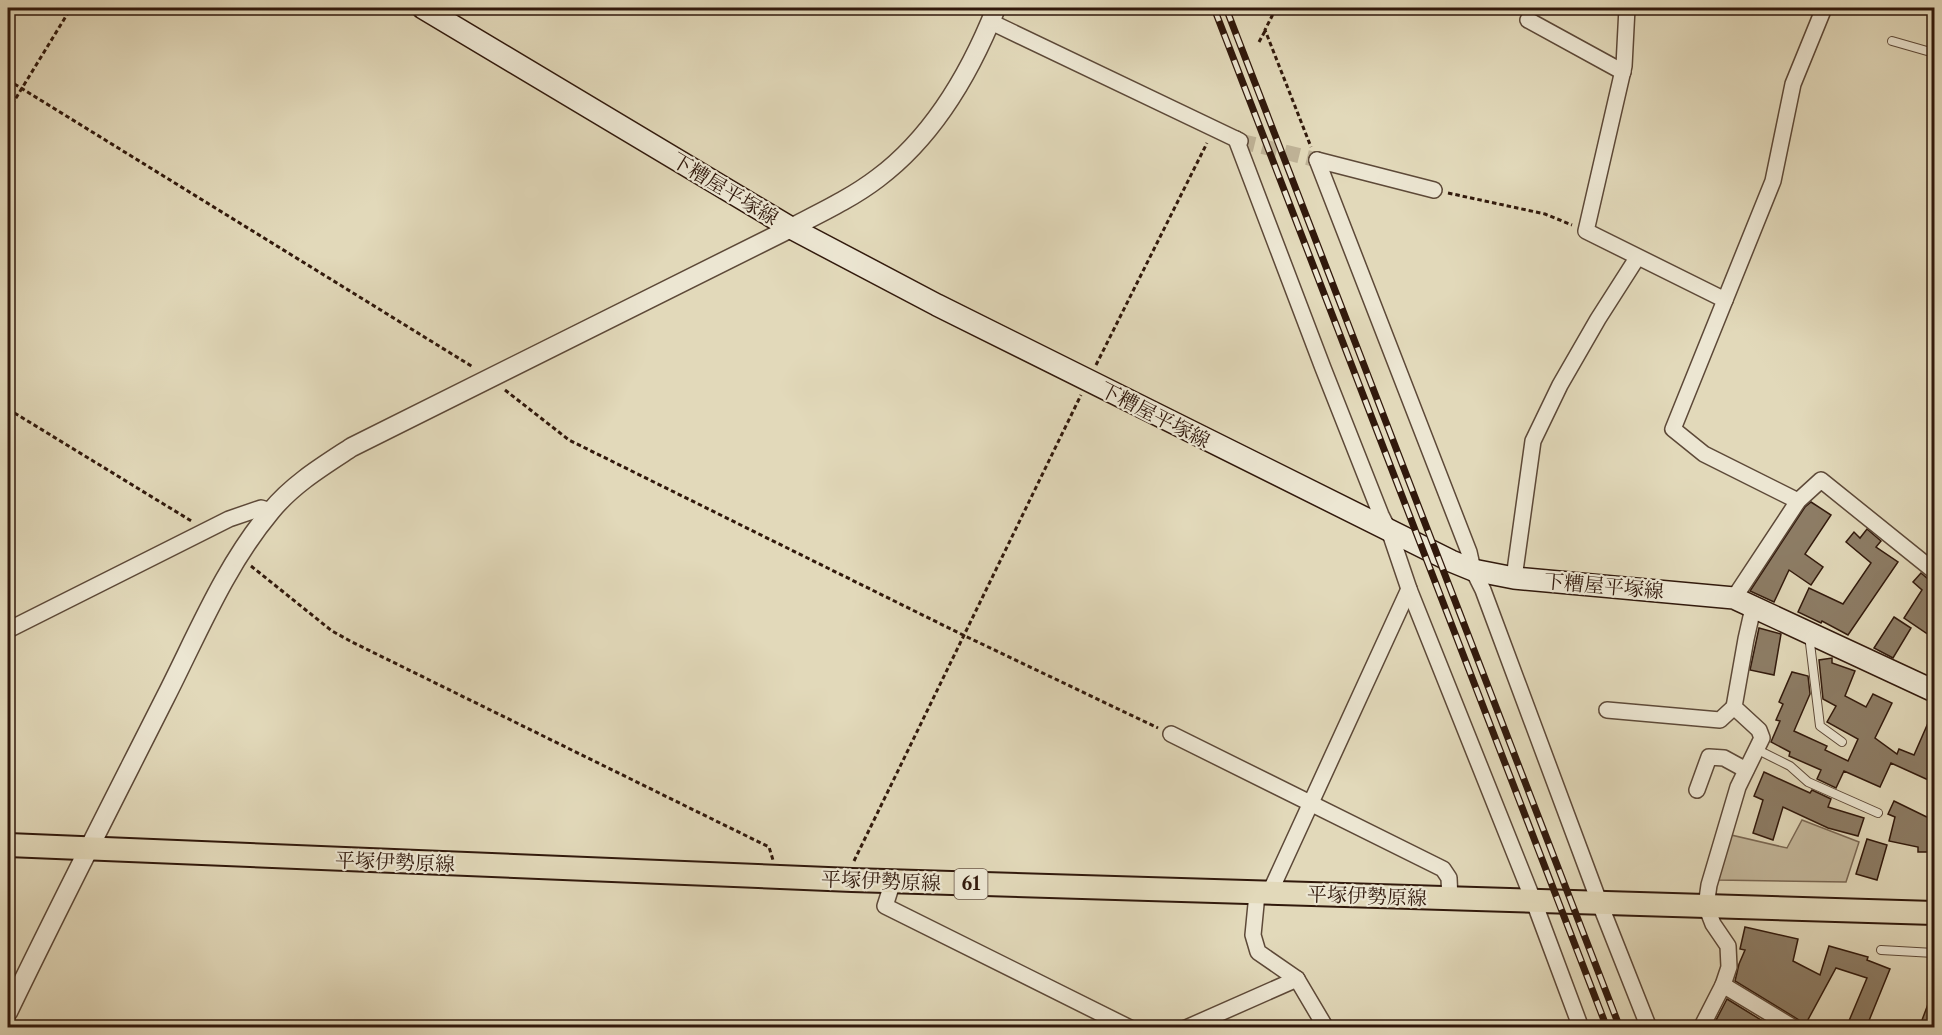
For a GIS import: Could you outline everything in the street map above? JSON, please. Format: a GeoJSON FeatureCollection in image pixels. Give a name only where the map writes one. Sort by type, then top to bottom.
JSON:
{"type":"FeatureCollection","features":[{"type":"Feature","properties":{"kind":"main road","name":"下糟屋平塚線"},"geometry":{"type":"LineString","coordinates":[[423,8],[791,228],[926,300],[1390,533],[1451,561],[1473,570],[1514,578],[1734,598],[1935,691]]}},
{"type":"Feature","properties":{"kind":"main road","name":"平塚伊勢原線"},"geometry":{"type":"LineString","coordinates":[[8,845],[771,878],[1935,914]]}},
{"type":"Feature","properties":{"kind":"street"},"geometry":{"type":"LineString","coordinates":[[1627,8],[1628,22],[1623,72],[1586,231],[1725,300]]}},
{"type":"Feature","properties":{"kind":"street"},"geometry":{"type":"LineString","coordinates":[[1798,501],[1704,454],[1673,429],[1773,182],[1794,84],[1824,8]]}},
{"type":"Feature","properties":{"kind":"street"},"geometry":{"type":"LineString","coordinates":[[8,1012],[87,849],[238,556],[271,511],[292,489],[352,447],[791,228],[878,179],[912,148],[936,119],[958,86],[994,15],[1238,140],[1323,368],[1390,533],[1409,589],[1534,902],[1581,1028]]}},
{"type":"Feature","properties":{"kind":"street"},"geometry":{"type":"LineString","coordinates":[[1528,20],[1623,72]]}},
{"type":"Feature","properties":{"kind":"street"},"geometry":{"type":"LineString","coordinates":[[1317,160],[1434,190]]}},
{"type":"Feature","properties":{"kind":"street"},"geometry":{"type":"LineString","coordinates":[[1317,160],[1469,552],[1473,570],[1483,590],[1600,904],[1649,1028]]}},
{"type":"Feature","properties":{"kind":"street"},"geometry":{"type":"LineString","coordinates":[[1514,578],[1533,441],[1560,385],[1637,258]]}},
{"type":"Feature","properties":{"kind":"street"},"geometry":{"type":"LineString","coordinates":[[1734,598],[1798,501],[1821,480],[1935,571]]}},
{"type":"Feature","properties":{"kind":"street"},"geometry":{"type":"LineString","coordinates":[[8,630],[229,519],[261,508],[271,511]]}},
{"type":"Feature","properties":{"kind":"street"},"geometry":{"type":"LineString","coordinates":[[1326,1028],[1297,979],[1258,952],[1253,935],[1263,893],[1311,803],[1409,589]]}},
{"type":"Feature","properties":{"kind":"street"},"geometry":{"type":"LineString","coordinates":[[1607,710],[1720,720],[1734,706],[1753,608]]}},
{"type":"Feature","properties":{"kind":"street"},"geometry":{"type":"LineString","coordinates":[[1701,1028],[1723,986],[1729,967],[1728,946],[1713,924],[1706,906],[1712,874],[1738,787],[1762,738],[1759,730],[1734,706]]}},
{"type":"Feature","properties":{"kind":"street"},"geometry":{"type":"LineString","coordinates":[[1171,734],[1443,869],[1449,878],[1450,900]]}},
{"type":"Feature","properties":{"kind":"street"},"geometry":{"type":"LineString","coordinates":[[1697,790],[1709,757],[1724,758],[1746,770]]}},
{"type":"Feature","properties":{"kind":"street"},"geometry":{"type":"LineString","coordinates":[[893,881],[885,906],[1130,1028]]}},
{"type":"Feature","properties":{"kind":"street"},"geometry":{"type":"LineString","coordinates":[[1185,1028],[1297,979]]}},
{"type":"Feature","properties":{"kind":"street"},"geometry":{"type":"LineString","coordinates":[[1723,986],[1794,1028]]}},
{"type":"Feature","properties":{"kind":"lane"},"geometry":{"type":"LineString","coordinates":[[1892,41],[1935,53]]}},
{"type":"Feature","properties":{"kind":"lane"},"geometry":{"type":"LineString","coordinates":[[1809,633],[1820,726],[1842,742]]}},
{"type":"Feature","properties":{"kind":"lane"},"geometry":{"type":"LineString","coordinates":[[1756,748],[1790,766],[1808,782],[1878,813]]}},
{"type":"Feature","properties":{"kind":"lane"},"geometry":{"type":"LineString","coordinates":[[1881,950],[1935,954]]}},
{"type":"Feature","properties":{"kind":"path"},"geometry":{"type":"LineString","coordinates":[[8,111],[71,8]]}},
{"type":"Feature","properties":{"kind":"path"},"geometry":{"type":"LineString","coordinates":[[1259,42],[1276,8]]}},
{"type":"Feature","properties":{"kind":"path"},"geometry":{"type":"LineString","coordinates":[[1265,30],[1317,160]]}},
{"type":"Feature","properties":{"kind":"path"},"geometry":{"type":"LineString","coordinates":[[8,80],[491,379],[569,440],[963,635],[1171,734]]}},
{"type":"Feature","properties":{"kind":"path"},"geometry":{"type":"LineString","coordinates":[[852,880],[853,862],[1214,129]]}},
{"type":"Feature","properties":{"kind":"path"},"geometry":{"type":"LineString","coordinates":[[1434,190],[1545,214],[1586,231]]}},
{"type":"Feature","properties":{"kind":"path"},"geometry":{"type":"LineString","coordinates":[[8,409],[207,531]]}},
{"type":"Feature","properties":{"kind":"path"},"geometry":{"type":"LineString","coordinates":[[238,556],[332,631],[769,847],[773,856],[771,878]]}},
{"type":"Feature","properties":{"kind":"shaded area"},"geometry":{"type":"Polygon","coordinates":[[[1802,820],[1859,842],[1846,882],[1717,880],[1731,835],[1787,848],[1802,820]]]}},
{"type":"Feature","properties":{"kind":"building"},"geometry":{"type":"Polygon","coordinates":[[[1811,502],[1831,515],[1805,554],[1823,567],[1811,585],[1789,570],[1774,602],[1750,591],[1805,507],[1811,502]]]}},
{"type":"Feature","properties":{"kind":"building"},"geometry":{"type":"Polygon","coordinates":[[[1867,529],[1881,541],[1876,547],[1898,562],[1848,635],[1822,621],[1821,623],[1798,612],[1809,588],[1843,604],[1871,563],[1846,542],[1854,532],[1860,538],[1867,529]]]}},
{"type":"Feature","properties":{"kind":"building"},"geometry":{"type":"Polygon","coordinates":[[[1921,573],[1928,579],[1935,580],[1935,639],[1904,618],[1922,590],[1913,582],[1921,573]]]}},
{"type":"Feature","properties":{"kind":"building"},"geometry":{"type":"Polygon","coordinates":[[[1894,617],[1911,628],[1893,658],[1874,648],[1894,617]]]}},
{"type":"Feature","properties":{"kind":"building"},"geometry":{"type":"Polygon","coordinates":[[[1759,628],[1781,634],[1774,675],[1750,670],[1759,628]]]}},
{"type":"Feature","properties":{"kind":"building"},"geometry":{"type":"Polygon","coordinates":[[[1832,658],[1832,663],[1855,671],[1845,696],[1866,707],[1873,694],[1892,703],[1875,738],[1897,754],[1899,749],[1914,755],[1935,707],[1935,783],[1891,763],[1880,787],[1844,771],[1836,788],[1817,779],[1821,770],[1789,756],[1790,752],[1771,742],[1780,721],[1776,720],[1783,704],[1779,702],[1792,672],[1808,676],[1810,694],[1794,731],[1827,746],[1825,750],[1848,761],[1858,739],[1827,722],[1836,706],[1823,699],[1819,660],[1832,658]]]}},
{"type":"Feature","properties":{"kind":"building"},"geometry":{"type":"Polygon","coordinates":[[[1764,772],[1810,793],[1812,790],[1831,799],[1828,807],[1864,818],[1858,836],[1828,828],[1783,807],[1773,840],[1753,833],[1763,800],[1754,796],[1764,772]]]}},
{"type":"Feature","properties":{"kind":"building"},"geometry":{"type":"Polygon","coordinates":[[[1894,801],[1935,821],[1935,852],[1918,852],[1918,847],[1889,841],[1895,817],[1888,814],[1894,801]]]}},
{"type":"Feature","properties":{"kind":"building"},"geometry":{"type":"Polygon","coordinates":[[[1867,839],[1887,845],[1877,880],[1856,874],[1867,839]]]}},
{"type":"Feature","properties":{"kind":"building"},"geometry":{"type":"Polygon","coordinates":[[[1745,927],[1798,939],[1793,961],[1820,975],[1829,946],[1868,957],[1867,960],[1890,969],[1866,1028],[1846,1028],[1867,978],[1836,968],[1804,1027],[1799,1020],[1735,981],[1745,950],[1740,949],[1745,927]]]}},
{"type":"Feature","properties":{"kind":"building"},"geometry":{"type":"Polygon","coordinates":[[[1933,991],[1935,991],[1935,1028],[1919,1028],[1933,991]]]}},
{"type":"Feature","properties":{"kind":"building"},"geometry":{"type":"Polygon","coordinates":[[[1727,999],[1774,1028],[1712,1028],[1727,999]]]}},
{"type":"Feature","properties":{"kind":"tunnel"},"geometry":{"type":"LineString","coordinates":[[1240,141],[1317,160]]}},
{"type":"Feature","properties":{"kind":"railway"},"geometry":{"type":"LineString","coordinates":[[1214,8],[1607,1028]]}},
{"type":"Feature","properties":{"kind":"railway"},"geometry":{"type":"LineString","coordinates":[[1226,8],[1620,1028]]}}]}
